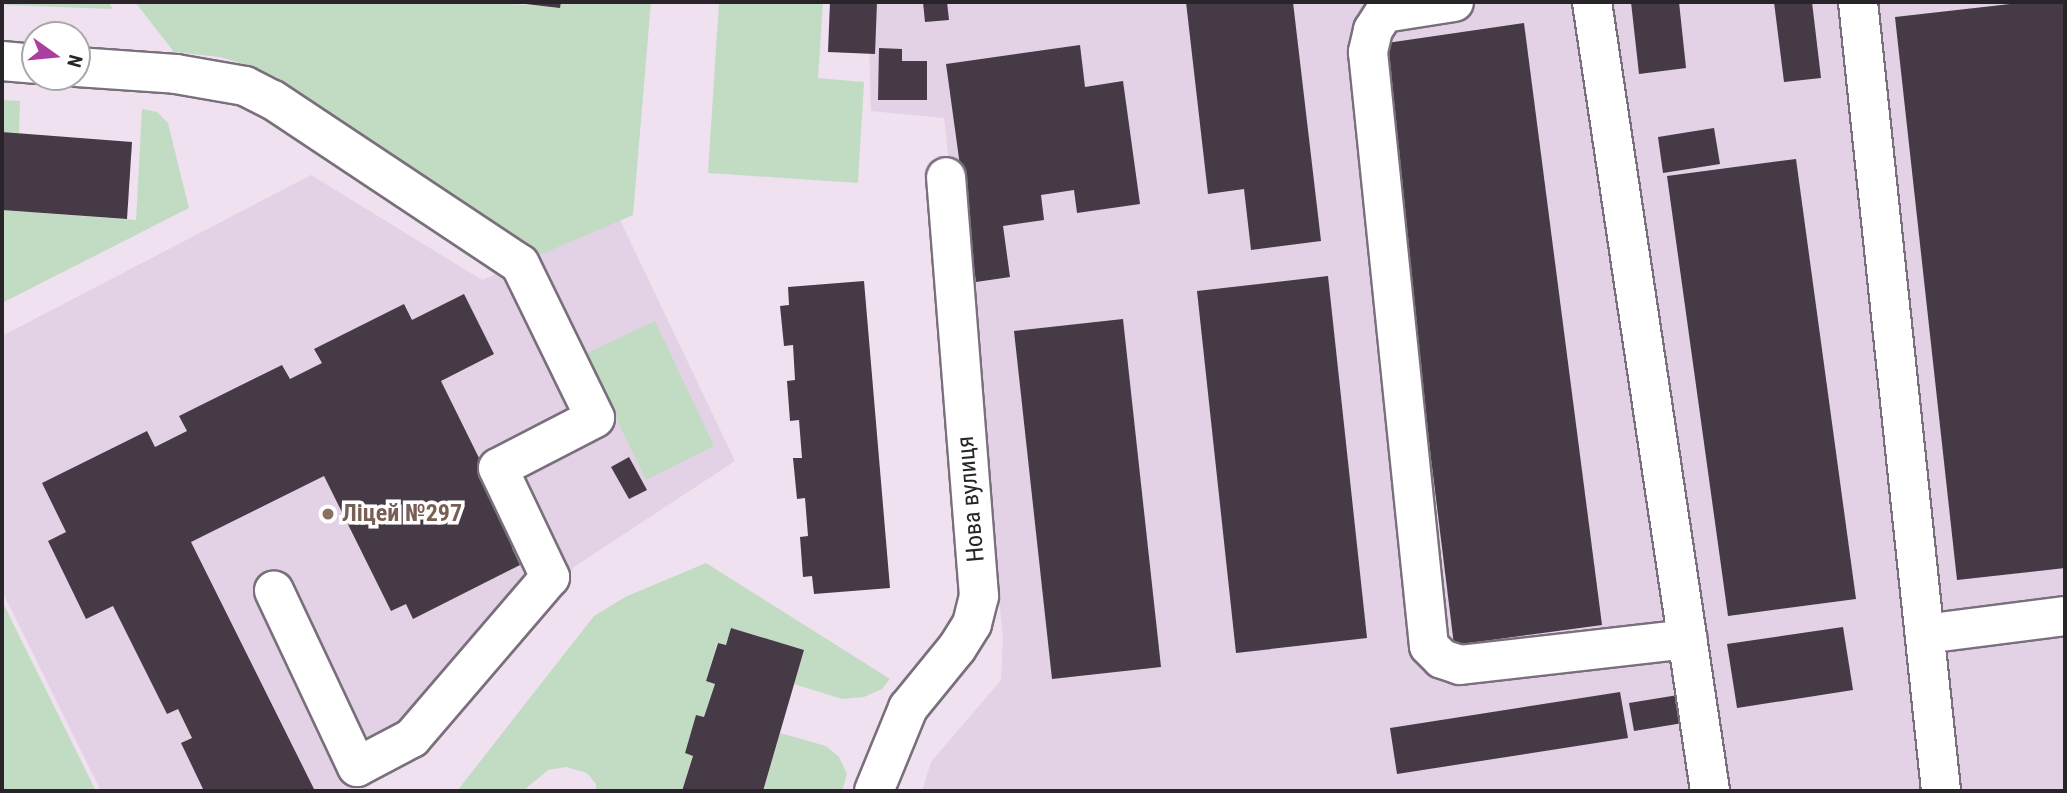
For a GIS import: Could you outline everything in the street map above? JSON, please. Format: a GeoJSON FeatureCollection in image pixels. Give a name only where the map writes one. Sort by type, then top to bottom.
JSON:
{"type":"FeatureCollection","features":[{"type":"Feature","properties":{"kind":"lane"},"geometry":{"type":"LineString","coordinates":[[1454,2],[1384,13],[1373,30],[1368,52],[1429,646],[1442,659],[1460,665],[1688,639]]}},
{"type":"Feature","properties":{"kind":"lane"},"geometry":{"type":"LineString","coordinates":[[1592,2],[1710,791]]}},
{"type":"Feature","properties":{"kind":"lane"},"geometry":{"type":"LineString","coordinates":[[1858,2],[1941,791]]}},
{"type":"Feature","properties":{"kind":"lane"},"geometry":{"type":"LineString","coordinates":[[2,61],[21,63]]}},
{"type":"Feature","properties":{"kind":"lane"},"geometry":{"type":"LineString","coordinates":[[91,68],[176,74],[245,86],[273,100],[520,264],[595,418],[498,468],[550,577],[412,738],[357,767],[274,591]]}},
{"type":"Feature","properties":{"kind":"lane","name":"Нова вулиця"},"geometry":{"type":"LineString","coordinates":[[874,791],[908,708],[962,640],[972,624],[979,596],[946,177]]}},
{"type":"Feature","properties":{"kind":"lane"},"geometry":{"type":"LineString","coordinates":[[1925,634],[2065,617]]}},
{"type":"Feature","properties":{"kind":"shaded area"},"geometry":{"type":"Polygon","coordinates":[[[868,2],[2065,2],[2065,791],[922,791],[931,762],[1001,680],[1003,635],[944,118],[871,111],[868,2]]]}},
{"type":"Feature","properties":{"kind":"shaded area","name":"Ліцей №297"},"geometry":{"type":"Polygon","coordinates":[[[311,175],[482,280],[620,220],[735,461],[574,567],[423,753],[356,791],[101,791],[2,591],[2,336],[311,175]]]}},
{"type":"Feature","properties":{"kind":"green space"},"geometry":{"type":"Polygon","coordinates":[[[5,2],[108,2],[113,9],[5,5],[5,2]]]}},
{"type":"Feature","properties":{"kind":"green space"},"geometry":{"type":"Polygon","coordinates":[[[135,2],[477,2],[560,7],[561,2],[651,2],[633,215],[540,255],[250,66],[220,57],[174,52],[135,2]]]}},
{"type":"Feature","properties":{"kind":"green space"},"geometry":{"type":"Polygon","coordinates":[[[719,2],[823,2],[818,78],[864,82],[858,183],[708,173],[719,2]]]}},
{"type":"Feature","properties":{"kind":"green space"},"geometry":{"type":"Polygon","coordinates":[[[2,100],[20,101],[19,133],[2,132],[2,100]]]}},
{"type":"Feature","properties":{"kind":"green space"},"geometry":{"type":"Polygon","coordinates":[[[142,109],[157,112],[168,123],[189,208],[2,303],[2,210],[136,220],[142,109]]]}},
{"type":"Feature","properties":{"kind":"green space"},"geometry":{"type":"Polygon","coordinates":[[[655,321],[714,446],[646,480],[585,354],[655,321]]]}},
{"type":"Feature","properties":{"kind":"green space"},"geometry":{"type":"Polygon","coordinates":[[[706,563],[890,679],[882,689],[864,697],[842,699],[794,684],[804,650],[731,628],[726,645],[717,643],[706,681],[715,684],[704,717],[696,715],[685,753],[693,756],[682,791],[596,791],[596,784],[587,773],[566,767],[548,770],[523,791],[457,791],[594,616],[625,597],[706,563]]]}},
{"type":"Feature","properties":{"kind":"green space"},"geometry":{"type":"Polygon","coordinates":[[[2,601],[96,791],[2,791],[2,601]]]}},
{"type":"Feature","properties":{"kind":"green space"},"geometry":{"type":"Polygon","coordinates":[[[780,733],[826,746],[839,757],[847,774],[842,791],[763,791],[780,733]]]}},
{"type":"Feature","properties":{"kind":"building"},"geometry":{"type":"Polygon","coordinates":[[[507,2],[561,2],[560,8],[507,2]]]}},
{"type":"Feature","properties":{"kind":"building"},"geometry":{"type":"Polygon","coordinates":[[[830,2],[877,2],[875,54],[828,52],[830,2]]]}},
{"type":"Feature","properties":{"kind":"building"},"geometry":{"type":"Polygon","coordinates":[[[923,2],[947,2],[949,20],[925,22],[923,2]]]}},
{"type":"Feature","properties":{"kind":"building"},"geometry":{"type":"Polygon","coordinates":[[[1186,2],[1293,2],[1321,241],[1251,250],[1244,189],[1208,194],[1186,2]]]}},
{"type":"Feature","properties":{"kind":"building"},"geometry":{"type":"Polygon","coordinates":[[[1631,2],[1679,2],[1686,68],[1639,74],[1631,2]]]}},
{"type":"Feature","properties":{"kind":"building"},"geometry":{"type":"Polygon","coordinates":[[[1774,2],[1812,2],[1821,78],[1784,82],[1774,2]]]}},
{"type":"Feature","properties":{"kind":"building"},"geometry":{"type":"Polygon","coordinates":[[[2028,2],[2065,2],[2065,568],[1957,580],[1895,17],[2028,2]]]}},
{"type":"Feature","properties":{"kind":"building"},"geometry":{"type":"Polygon","coordinates":[[[1524,23],[1602,625],[1454,645],[1380,44],[1524,23]]]}},
{"type":"Feature","properties":{"kind":"building"},"geometry":{"type":"Polygon","coordinates":[[[1080,45],[1085,87],[1123,81],[1140,204],[1077,213],[1074,190],[1041,195],[1044,220],[1003,226],[1010,277],[976,282],[946,64],[1080,45]]]}},
{"type":"Feature","properties":{"kind":"building"},"geometry":{"type":"Polygon","coordinates":[[[879,48],[902,49],[902,61],[927,61],[927,100],[878,100],[879,48]]]}},
{"type":"Feature","properties":{"kind":"building"},"geometry":{"type":"Polygon","coordinates":[[[1714,128],[1720,164],[1663,173],[1658,137],[1714,128]]]}},
{"type":"Feature","properties":{"kind":"building"},"geometry":{"type":"Polygon","coordinates":[[[2,132],[132,142],[127,219],[2,210],[2,132]]]}},
{"type":"Feature","properties":{"kind":"building"},"geometry":{"type":"Polygon","coordinates":[[[1796,159],[1856,599],[1728,616],[1667,176],[1796,159]]]}},
{"type":"Feature","properties":{"kind":"building"},"geometry":{"type":"Polygon","coordinates":[[[1328,276],[1367,638],[1236,653],[1197,291],[1328,276]]]}},
{"type":"Feature","properties":{"kind":"building"},"geometry":{"type":"Polygon","coordinates":[[[864,281],[890,588],[814,594],[812,576],[803,577],[800,537],[808,536],[805,498],[797,499],[793,458],[802,458],[799,420],[790,421],[787,381],[795,380],[793,345],[784,346],[780,306],[789,305],[788,287],[864,281]]]}},
{"type":"Feature","properties":{"kind":"building"},"geometry":{"type":"Polygon","coordinates":[[[464,294],[494,354],[441,381],[521,543],[512,548],[520,565],[413,619],[406,604],[391,611],[324,476],[191,542],[315,791],[204,791],[181,743],[192,738],[178,709],[167,714],[113,606],[86,619],[48,541],[66,532],[42,483],[147,431],[155,447],[187,431],[179,416],[282,365],[290,379],[322,363],[314,349],[404,304],[412,320],[464,294]]]}},
{"type":"Feature","properties":{"kind":"building"},"geometry":{"type":"Polygon","coordinates":[[[1123,319],[1161,667],[1052,679],[1014,331],[1123,319]]]}},
{"type":"Feature","properties":{"kind":"building"},"geometry":{"type":"Polygon","coordinates":[[[629,457],[647,490],[629,499],[611,467],[629,457]]]}},
{"type":"Feature","properties":{"kind":"building"},"geometry":{"type":"Polygon","coordinates":[[[1843,627],[1853,690],[1737,708],[1727,644],[1843,627]]]}},
{"type":"Feature","properties":{"kind":"building"},"geometry":{"type":"Polygon","coordinates":[[[731,628],[804,650],[763,791],[682,791],[693,756],[685,753],[696,715],[704,717],[715,684],[706,681],[718,643],[726,645],[731,628]]]}},
{"type":"Feature","properties":{"kind":"building"},"geometry":{"type":"Polygon","coordinates":[[[1620,692],[1628,738],[1397,774],[1390,728],[1620,692]]]}},
{"type":"Feature","properties":{"kind":"building"},"geometry":{"type":"Polygon","coordinates":[[[1678,695],[1683,723],[1634,731],[1629,703],[1678,695]]]}},
{"type":"Feature","properties":{"kind":"place","name":"Ліцей №297"},"geometry":{"type":"Point","coordinates":[328,514]}}]}
